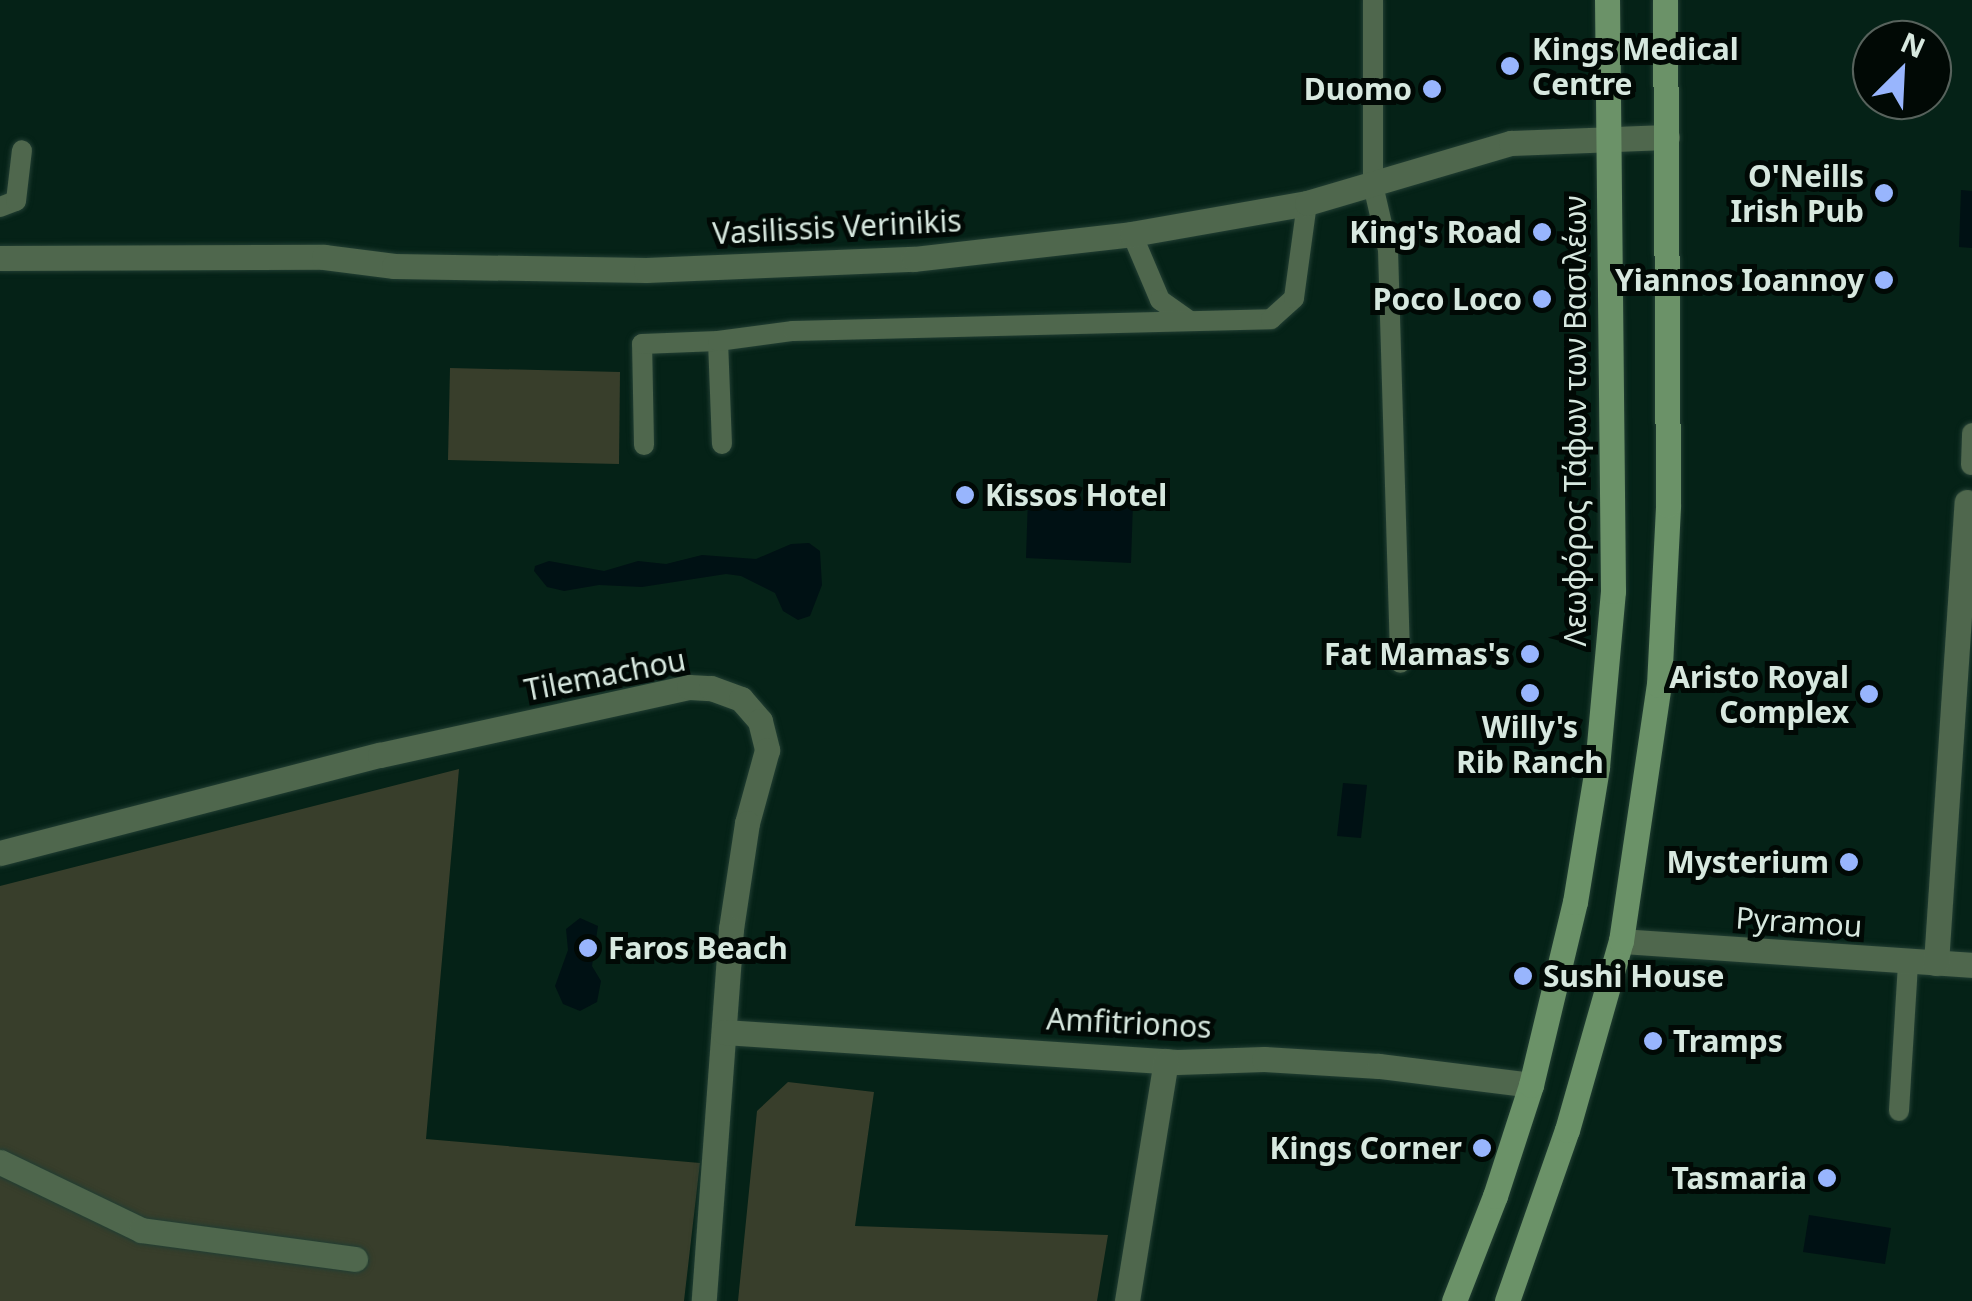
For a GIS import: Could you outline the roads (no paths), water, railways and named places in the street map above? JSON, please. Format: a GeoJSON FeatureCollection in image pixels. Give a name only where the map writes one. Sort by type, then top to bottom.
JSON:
{"type":"FeatureCollection","features":[{"type":"Feature","properties":{"kind":"main road","name":"Λεωφόρος Τάφων των Βασιλέων"},"geometry":{"type":"LineString","coordinates":[[1454,1301],[1495,1196],[1531,1084],[1575,902],[1606,671],[1613,502],[1607,0]]}},
{"type":"Feature","properties":{"kind":"main road"},"geometry":{"type":"LineString","coordinates":[[1514,1295],[1621,942],[1660,685],[1668,466],[1665,0]]}},
{"type":"Feature","properties":{"kind":"street","name":"Vasilissis Verinikis"},"geometry":{"type":"LineString","coordinates":[[0,258],[324,257],[394,266],[646,270],[914,259],[1132,234],[1306,204],[1510,142],[1666,136]]}},
{"type":"Feature","properties":{"kind":"street"},"geometry":{"type":"LineString","coordinates":[[1936,962],[1968,502]]}},
{"type":"Feature","properties":{"kind":"street","name":"Tilemachou"},"geometry":{"type":"LineString","coordinates":[[0,854],[380,756],[689,688],[711,688],[741,698],[767,736],[739,864],[704,1301]]}},
{"type":"Feature","properties":{"kind":"street","name":"Pyramou"},"geometry":{"type":"LineString","coordinates":[[1621,942],[1972,965]]}},
{"type":"Feature","properties":{"kind":"street","name":"Amfitrionos"},"geometry":{"type":"LineString","coordinates":[[724,1032],[1166,1061],[1283,1060],[1531,1084]]}},
{"type":"Feature","properties":{"kind":"street"},"geometry":{"type":"LineString","coordinates":[[1128,1301],[1166,1061]]}},
{"type":"Feature","properties":{"kind":"street"},"geometry":{"type":"LineString","coordinates":[[0,1162],[140,1230],[355,1259]]}},
{"type":"Feature","properties":{"kind":"lane"},"geometry":{"type":"LineString","coordinates":[[1373,0],[1374,185],[1388,250],[1400,663]]}},
{"type":"Feature","properties":{"kind":"lane"},"geometry":{"type":"LineString","coordinates":[[0,206],[16,202],[22,150]]}},
{"type":"Feature","properties":{"kind":"lane"},"geometry":{"type":"LineString","coordinates":[[644,446],[642,344],[718,341],[793,330],[1271,319],[1294,298],[1306,204]]}},
{"type":"Feature","properties":{"kind":"lane"},"geometry":{"type":"LineString","coordinates":[[1132,234],[1160,300],[1190,321]]}},
{"type":"Feature","properties":{"kind":"lane"},"geometry":{"type":"LineString","coordinates":[[718,341],[722,444]]}},
{"type":"Feature","properties":{"kind":"lane"},"geometry":{"type":"LineString","coordinates":[[1971,465],[1972,433]]}},
{"type":"Feature","properties":{"kind":"lane"},"geometry":{"type":"LineString","coordinates":[[1899,1111],[1908,962]]}},
{"type":"Feature","properties":{"kind":"place","name":"Kings Medical Centre"},"geometry":{"type":"Point","coordinates":[1510,66]}},
{"type":"Feature","properties":{"kind":"place","name":"Duomo"},"geometry":{"type":"Point","coordinates":[1432,89]}},
{"type":"Feature","properties":{"kind":"place","name":"O'Neills Irish Pub"},"geometry":{"type":"Point","coordinates":[1884,193]}},
{"type":"Feature","properties":{"kind":"place","name":"King's Road"},"geometry":{"type":"Point","coordinates":[1542,232]}},
{"type":"Feature","properties":{"kind":"place","name":"Yiannos Ioannoy"},"geometry":{"type":"Point","coordinates":[1884,280]}},
{"type":"Feature","properties":{"kind":"place","name":"Poco Loco"},"geometry":{"type":"Point","coordinates":[1542,299]}},
{"type":"Feature","properties":{"kind":"place","name":"Kissos Hotel"},"geometry":{"type":"Point","coordinates":[965,495]}},
{"type":"Feature","properties":{"kind":"place","name":"Fat Mamas's"},"geometry":{"type":"Point","coordinates":[1530,654]}},
{"type":"Feature","properties":{"kind":"place","name":"Willy's Rib Ranch"},"geometry":{"type":"Point","coordinates":[1530,693]}},
{"type":"Feature","properties":{"kind":"place","name":"Aristo Royal Complex"},"geometry":{"type":"Point","coordinates":[1869,694]}},
{"type":"Feature","properties":{"kind":"place","name":"Mysterium"},"geometry":{"type":"Point","coordinates":[1849,862]}},
{"type":"Feature","properties":{"kind":"place","name":"Faros Beach"},"geometry":{"type":"Point","coordinates":[588,948]}},
{"type":"Feature","properties":{"kind":"place","name":"Sushi House"},"geometry":{"type":"Point","coordinates":[1523,976]}},
{"type":"Feature","properties":{"kind":"place","name":"Tramps"},"geometry":{"type":"Point","coordinates":[1653,1041]}},
{"type":"Feature","properties":{"kind":"place","name":"Kings Corner"},"geometry":{"type":"Point","coordinates":[1482,1148]}},
{"type":"Feature","properties":{"kind":"place","name":"Tasmaria"},"geometry":{"type":"Point","coordinates":[1827,1178]}}]}
